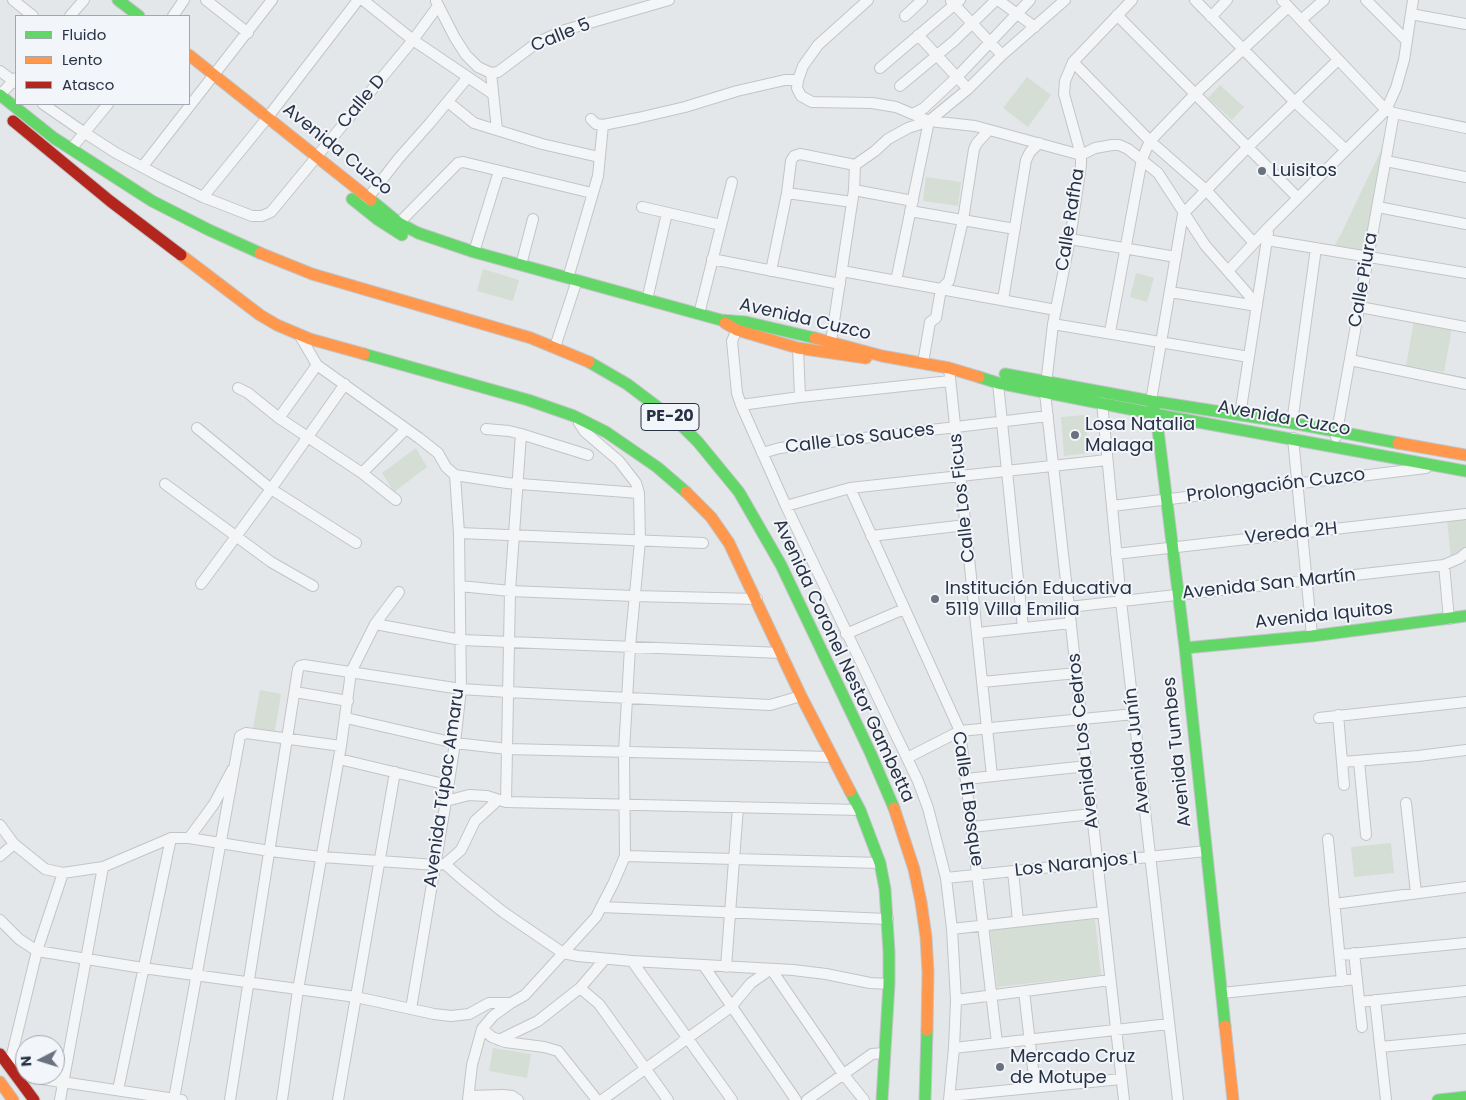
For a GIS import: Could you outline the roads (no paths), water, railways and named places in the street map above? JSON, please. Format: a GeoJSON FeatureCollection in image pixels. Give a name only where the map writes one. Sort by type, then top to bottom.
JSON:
{"type":"FeatureCollection","features":[{"type":"Feature","properties":{"kind":"main road"},"geometry":{"type":"LineString","coordinates":[[106,0],[123,15]]}},
{"type":"Feature","properties":{"kind":"main road"},"geometry":{"type":"LineString","coordinates":[[118,0],[138,15]]}},
{"type":"Feature","properties":{"kind":"main road","name":"Avenida Cuzco"},"geometry":{"type":"LineString","coordinates":[[190,56],[211,79],[265,120],[365,203],[391,229],[419,243],[447,251],[474,252]]}},
{"type":"Feature","properties":{"kind":"main road","name":"Avenida Cuzco"},"geometry":{"type":"LineString","coordinates":[[190,68],[211,79]]}},
{"type":"Feature","properties":{"kind":"main road","name":"Avenida Coronel Nestor Gambetta"},"geometry":{"type":"LineString","coordinates":[[0,95],[71,149],[152,201],[275,260],[353,288],[483,324],[556,347],[589,362],[627,384],[680,424],[715,461],[739,492],[782,565],[890,798],[914,869],[922,902],[928,972],[925,1100]]}},
{"type":"Feature","properties":{"kind":"main road","name":"PE-20"},"geometry":{"type":"LineString","coordinates":[[8,117],[110,201],[260,316],[299,335],[336,347],[528,400],[574,416],[606,432],[657,467],[711,518],[729,543],[801,696],[860,810],[880,863],[888,920],[889,984],[882,1100]]}},
{"type":"Feature","properties":{"kind":"main road","name":"Avenida Cuzco"},"geometry":{"type":"LineString","coordinates":[[365,203],[418,233],[474,252],[721,320],[746,322],[831,341],[882,356],[923,364],[980,370],[1156,414],[1466,471]]}},
{"type":"Feature","properties":{"kind":"main road","name":"Avenida Cuzco"},"geometry":{"type":"LineString","coordinates":[[721,320],[736,330],[798,348],[838,356],[864,358],[882,356]]}},
{"type":"Feature","properties":{"kind":"main road","name":"Avenida Cuzco"},"geometry":{"type":"LineString","coordinates":[[949,368],[998,383],[1152,401],[1292,423],[1466,456]]}},
{"type":"Feature","properties":{"kind":"main road","name":"Avenida Tumbes"},"geometry":{"type":"LineString","coordinates":[[1152,401],[1156,414],[1185,648],[1233,1100]]}},
{"type":"Feature","properties":{"kind":"main road","name":"Avenida Iquitos"},"geometry":{"type":"LineString","coordinates":[[1185,648],[1312,636],[1466,617]]}},
{"type":"Feature","properties":{"kind":"main road"},"geometry":{"type":"LineString","coordinates":[[0,1054],[34,1100]]}},
{"type":"Feature","properties":{"kind":"main road"},"geometry":{"type":"LineString","coordinates":[[1,1084],[14,1100]]}},
{"type":"Feature","properties":{"kind":"main road"},"geometry":{"type":"LineString","coordinates":[[1438,1100],[1466,1097]]}},
{"type":"Feature","properties":{"kind":"street"},"geometry":{"type":"LineString","coordinates":[[13,0],[32,15]]}},
{"type":"Feature","properties":{"kind":"street"},"geometry":{"type":"LineString","coordinates":[[71,15],[84,0]]}},
{"type":"Feature","properties":{"kind":"street"},"geometry":{"type":"LineString","coordinates":[[175,15],[184,0]]}},
{"type":"Feature","properties":{"kind":"street"},"geometry":{"type":"LineString","coordinates":[[206,0],[248,33]]}},
{"type":"Feature","properties":{"kind":"street"},"geometry":{"type":"LineString","coordinates":[[142,166],[272,0]]}},
{"type":"Feature","properties":{"kind":"street"},"geometry":{"type":"LineString","coordinates":[[44,105],[85,134],[203,197],[358,0]]}},
{"type":"Feature","properties":{"kind":"street"},"geometry":{"type":"LineString","coordinates":[[363,0],[413,40],[493,94]]}},
{"type":"Feature","properties":{"kind":"street","name":"Calle 5"},"geometry":{"type":"LineString","coordinates":[[490,73],[498,72],[538,42],[565,30],[669,0]]}},
{"type":"Feature","properties":{"kind":"street"},"geometry":{"type":"LineString","coordinates":[[868,0],[818,44],[804,66],[798,80],[797,88],[801,96],[812,102],[872,104],[896,107],[929,121],[975,126],[1081,155],[1096,148],[1119,145],[1128,149],[1158,173],[1204,246],[1257,306]]}},
{"type":"Feature","properties":{"kind":"street"},"geometry":{"type":"LineString","coordinates":[[905,16],[922,0]]}},
{"type":"Feature","properties":{"kind":"street"},"geometry":{"type":"LineString","coordinates":[[900,86],[997,0],[1035,27]]}},
{"type":"Feature","properties":{"kind":"street"},"geometry":{"type":"LineString","coordinates":[[913,114],[924,108],[957,77],[1030,0]]}},
{"type":"Feature","properties":{"kind":"street"},"geometry":{"type":"LineString","coordinates":[[771,271],[791,161],[794,156],[800,154],[855,164],[875,151],[888,139],[908,128],[929,121],[968,89],[1002,55],[1065,0]]}},
{"type":"Feature","properties":{"kind":"street"},"geometry":{"type":"LineString","coordinates":[[1132,0],[1073,62],[1150,141],[1207,191],[1254,243]]}},
{"type":"Feature","properties":{"kind":"street"},"geometry":{"type":"LineString","coordinates":[[1194,0],[1295,102],[1346,150]]}},
{"type":"Feature","properties":{"kind":"street"},"geometry":{"type":"LineString","coordinates":[[1211,17],[1227,0]]}},
{"type":"Feature","properties":{"kind":"street"},"geometry":{"type":"LineString","coordinates":[[1301,20],[1324,0]]}},
{"type":"Feature","properties":{"kind":"street"},"geometry":{"type":"LineString","coordinates":[[1366,0],[1407,41]]}},
{"type":"Feature","properties":{"kind":"street"},"geometry":{"type":"LineString","coordinates":[[1228,272],[1269,227],[1346,150],[1390,112],[1402,70],[1413,0]]}},
{"type":"Feature","properties":{"kind":"street"},"geometry":{"type":"LineString","coordinates":[[880,68],[955,1],[972,24],[1002,55]]}},
{"type":"Feature","properties":{"kind":"street"},"geometry":{"type":"LineString","coordinates":[[437,3],[466,55],[478,67],[490,73],[496,130]]}},
{"type":"Feature","properties":{"kind":"street","name":"Calle D"},"geometry":{"type":"LineString","coordinates":[[203,197],[252,216],[262,216],[270,212],[413,40],[437,3]]}},
{"type":"Feature","properties":{"kind":"street"},"geometry":{"type":"LineString","coordinates":[[1110,332],[1142,159],[1150,141],[1196,93],[1243,50],[1285,3],[1390,112],[1466,128]]}},
{"type":"Feature","properties":{"kind":"street"},"geometry":{"type":"LineString","coordinates":[[1411,14],[1466,24]]}},
{"type":"Feature","properties":{"kind":"street"},"geometry":{"type":"LineString","coordinates":[[1117,15],[1298,198]]}},
{"type":"Feature","properties":{"kind":"street"},"geometry":{"type":"LineString","coordinates":[[918,36],[968,89]]}},
{"type":"Feature","properties":{"kind":"street"},"geometry":{"type":"LineString","coordinates":[[1152,401],[1183,214],[1338,60]]}},
{"type":"Feature","properties":{"kind":"street","name":"Calle Rafha"},"geometry":{"type":"LineString","coordinates":[[1046,388],[1053,324],[1070,239],[1080,175],[1081,155],[1064,88],[1066,76],[1073,62]]}},
{"type":"Feature","properties":{"kind":"street"},"geometry":{"type":"LineString","coordinates":[[0,71],[15,81],[0,95]]}},
{"type":"Feature","properties":{"kind":"street"},"geometry":{"type":"LineString","coordinates":[[365,203],[399,158],[468,77]]}},
{"type":"Feature","properties":{"kind":"street"},"geometry":{"type":"LineString","coordinates":[[591,120],[596,124],[603,125],[685,107],[737,91],[785,80],[798,80]]}},
{"type":"Feature","properties":{"kind":"street"},"geometry":{"type":"LineString","coordinates":[[448,102],[474,123],[542,144],[599,157]]}},
{"type":"Feature","properties":{"kind":"street"},"geometry":{"type":"LineString","coordinates":[[71,149],[107,105]]}},
{"type":"Feature","properties":{"kind":"street","name":"Calle Piura"},"geometry":{"type":"LineString","coordinates":[[1335,446],[1386,161],[1390,112]]}},
{"type":"Feature","properties":{"kind":"street"},"geometry":{"type":"LineString","coordinates":[[896,281],[929,121]]}},
{"type":"Feature","properties":{"kind":"street"},"geometry":{"type":"LineString","coordinates":[[556,347],[592,193],[598,176],[603,125]]}},
{"type":"Feature","properties":{"kind":"street"},"geometry":{"type":"LineString","coordinates":[[923,364],[930,322],[936,318],[941,289],[949,281],[974,149],[989,130]]}},
{"type":"Feature","properties":{"kind":"street"},"geometry":{"type":"LineString","coordinates":[[1003,300],[1026,160],[1030,152],[1039,143]]}},
{"type":"Feature","properties":{"kind":"street"},"geometry":{"type":"LineString","coordinates":[[1386,161],[1466,177]]}},
{"type":"Feature","properties":{"kind":"street"},"geometry":{"type":"LineString","coordinates":[[399,223],[458,163],[463,162],[592,193]]}},
{"type":"Feature","properties":{"kind":"street"},"geometry":{"type":"LineString","coordinates":[[831,341],[854,190],[855,164]]}},
{"type":"Feature","properties":{"kind":"street"},"geometry":{"type":"LineString","coordinates":[[474,252],[499,171]]}},
{"type":"Feature","properties":{"kind":"street"},"geometry":{"type":"LineString","coordinates":[[699,314],[732,182]]}},
{"type":"Feature","properties":{"kind":"street"},"geometry":{"type":"LineString","coordinates":[[854,190],[962,220],[1015,229]]}},
{"type":"Feature","properties":{"kind":"street"},"geometry":{"type":"LineString","coordinates":[[786,193],[852,202]]}},
{"type":"Feature","properties":{"kind":"street"},"geometry":{"type":"LineString","coordinates":[[642,207],[721,225]]}},
{"type":"Feature","properties":{"kind":"street"},"geometry":{"type":"LineString","coordinates":[[1378,207],[1466,224]]}},
{"type":"Feature","properties":{"kind":"street"},"geometry":{"type":"LineString","coordinates":[[647,300],[667,212]]}},
{"type":"Feature","properties":{"kind":"street"},"geometry":{"type":"LineString","coordinates":[[521,265],[534,219]]}},
{"type":"Feature","properties":{"kind":"street"},"geometry":{"type":"LineString","coordinates":[[1240,415],[1269,227]]}},
{"type":"Feature","properties":{"kind":"street"},"geometry":{"type":"LineString","coordinates":[[1070,239],[1176,258]]}},
{"type":"Feature","properties":{"kind":"street"},"geometry":{"type":"LineString","coordinates":[[1267,240],[1466,273]]}},
{"type":"Feature","properties":{"kind":"street"},"geometry":{"type":"LineString","coordinates":[[1292,423],[1316,248]]}},
{"type":"Feature","properties":{"kind":"street"},"geometry":{"type":"LineString","coordinates":[[712,259],[840,284]]}},
{"type":"Feature","properties":{"kind":"street"},"geometry":{"type":"LineString","coordinates":[[842,271],[1056,310]]}},
{"type":"Feature","properties":{"kind":"street"},"geometry":{"type":"LineString","coordinates":[[1170,292],[1257,306]]}},
{"type":"Feature","properties":{"kind":"street"},"geometry":{"type":"LineString","coordinates":[[1360,306],[1466,327]]}},
{"type":"Feature","properties":{"kind":"street"},"geometry":{"type":"LineString","coordinates":[[1053,324],[1110,332],[1249,357]]}},
{"type":"Feature","properties":{"kind":"street"},"geometry":{"type":"LineString","coordinates":[[736,330],[732,341],[737,392],[741,406],[846,634],[918,781],[928,808],[946,878],[952,929],[956,1000],[950,1098],[1035,1086],[1121,1079]]}},
{"type":"Feature","properties":{"kind":"street"},"geometry":{"type":"LineString","coordinates":[[299,335],[317,365],[438,453],[446,467],[455,475],[518,483],[639,493]]}},
{"type":"Feature","properties":{"kind":"street"},"geometry":{"type":"LineString","coordinates":[[798,348],[800,397]]}},
{"type":"Feature","properties":{"kind":"street"},"geometry":{"type":"LineString","coordinates":[[1350,360],[1466,384]]}},
{"type":"Feature","properties":{"kind":"street"},"geometry":{"type":"LineString","coordinates":[[279,418],[317,365]]}},
{"type":"Feature","properties":{"kind":"street","name":"Calle Los Ficus"},"geometry":{"type":"LineString","coordinates":[[949,368],[992,776]]}},
{"type":"Feature","properties":{"kind":"street"},"geometry":{"type":"LineString","coordinates":[[741,406],[800,397],[950,381]]}},
{"type":"Feature","properties":{"kind":"street"},"geometry":{"type":"LineString","coordinates":[[998,383],[1023,628]]}},
{"type":"Feature","properties":{"kind":"street"},"geometry":{"type":"LineString","coordinates":[[201,584],[308,438],[345,384]]}},
{"type":"Feature","properties":{"kind":"street"},"geometry":{"type":"LineString","coordinates":[[238,388],[248,393],[279,418],[362,474],[396,500]]}},
{"type":"Feature","properties":{"kind":"street","name":"Avenida Los Cedros"},"geometry":{"type":"LineString","coordinates":[[1046,388],[1124,1100]]}},
{"type":"Feature","properties":{"kind":"street","name":"Avenida Junín"},"geometry":{"type":"LineString","coordinates":[[1102,402],[1121,601],[1178,1100]]}},
{"type":"Feature","properties":{"kind":"street"},"geometry":{"type":"LineString","coordinates":[[518,1100],[512,1096],[503,1095],[468,1098],[472,1065],[482,1029],[493,1016],[525,995],[596,917],[625,856],[624,751],[630,647],[640,541],[639,493],[636,483],[619,461],[585,432],[574,416]]}},
{"type":"Feature","properties":{"kind":"street","name":"Calle Los Sauces"},"geometry":{"type":"LineString","coordinates":[[762,453],[780,448],[1048,416]]}},
{"type":"Feature","properties":{"kind":"street"},"geometry":{"type":"LineString","coordinates":[[197,428],[271,489],[356,543]]}},
{"type":"Feature","properties":{"kind":"street"},"geometry":{"type":"LineString","coordinates":[[362,474],[406,429]]}},
{"type":"Feature","properties":{"kind":"street"},"geometry":{"type":"LineString","coordinates":[[486,430],[509,431],[588,455]]}},
{"type":"Feature","properties":{"kind":"street"},"geometry":{"type":"LineString","coordinates":[[440,864],[461,850],[475,821],[502,801],[508,749],[510,591],[521,434]]}},
{"type":"Feature","properties":{"kind":"street"},"geometry":{"type":"LineString","coordinates":[[1293,438],[1312,636]]}},
{"type":"Feature","properties":{"kind":"street"},"geometry":{"type":"LineString","coordinates":[[786,506],[850,488],[1107,460]]}},
{"type":"Feature","properties":{"kind":"street","name":"Prolongación Cuzco"},"geometry":{"type":"LineString","coordinates":[[1112,506],[1440,466]]}},
{"type":"Feature","properties":{"kind":"street","name":"Avenida Túpac Amaru"},"geometry":{"type":"LineString","coordinates":[[411,1008],[440,864],[446,801],[461,689],[459,533],[455,475]]}},
{"type":"Feature","properties":{"kind":"street"},"geometry":{"type":"LineString","coordinates":[[166,484],[271,562],[313,586]]}},
{"type":"Feature","properties":{"kind":"street","name":"Calle El Bosque"},"geometry":{"type":"LineString","coordinates":[[850,488],[960,731],[997,1043]]}},
{"type":"Feature","properties":{"kind":"street","name":"Vereda 2H"},"geometry":{"type":"LineString","coordinates":[[1116,554],[1466,514]]}},
{"type":"Feature","properties":{"kind":"street"},"geometry":{"type":"LineString","coordinates":[[871,536],[966,525]]}},
{"type":"Feature","properties":{"kind":"street"},"geometry":{"type":"LineString","coordinates":[[459,533],[703,543]]}},
{"type":"Feature","properties":{"kind":"street","name":"Avenida San Martín"},"geometry":{"type":"LineString","coordinates":[[1069,607],[1444,565],[1460,558],[1466,553]]}},
{"type":"Feature","properties":{"kind":"street"},"geometry":{"type":"LineString","coordinates":[[1444,565],[1449,619]]}},
{"type":"Feature","properties":{"kind":"street"},"geometry":{"type":"LineString","coordinates":[[460,586],[510,591],[757,600]]}},
{"type":"Feature","properties":{"kind":"street"},"geometry":{"type":"LineString","coordinates":[[282,1100],[298,990],[346,718],[351,672],[375,624],[399,592]]}},
{"type":"Feature","properties":{"kind":"street"},"geometry":{"type":"LineString","coordinates":[[846,634],[904,609]]}},
{"type":"Feature","properties":{"kind":"street"},"geometry":{"type":"LineString","coordinates":[[977,634],[1071,623]]}},
{"type":"Feature","properties":{"kind":"street"},"geometry":{"type":"LineString","coordinates":[[375,624],[461,640],[782,653]]}},
{"type":"Feature","properties":{"kind":"street"},"geometry":{"type":"LineString","coordinates":[[230,1100],[300,666],[461,689],[508,692],[770,705],[801,696]]}},
{"type":"Feature","properties":{"kind":"street"},"geometry":{"type":"LineString","coordinates":[[982,682],[1076,673]]}},
{"type":"Feature","properties":{"kind":"street"},"geometry":{"type":"LineString","coordinates":[[295,692],[348,701]]}},
{"type":"Feature","properties":{"kind":"street"},"geometry":{"type":"LineString","coordinates":[[1319,718],[1466,702]]}},
{"type":"Feature","properties":{"kind":"street"},"geometry":{"type":"LineString","coordinates":[[907,758],[960,731],[1134,714]]}},
{"type":"Feature","properties":{"kind":"street"},"geometry":{"type":"LineString","coordinates":[[1338,715],[1344,785]]}},
{"type":"Feature","properties":{"kind":"street"},"geometry":{"type":"LineString","coordinates":[[346,718],[455,743],[508,749],[832,757]]}},
{"type":"Feature","properties":{"kind":"street"},"geometry":{"type":"LineString","coordinates":[[65,1082],[178,1099],[197,975],[240,736],[246,733],[341,746]]}},
{"type":"Feature","properties":{"kind":"street"},"geometry":{"type":"LineString","coordinates":[[1342,762],[1466,750]]}},
{"type":"Feature","properties":{"kind":"street"},"geometry":{"type":"LineString","coordinates":[[339,759],[448,785]]}},
{"type":"Feature","properties":{"kind":"street"},"geometry":{"type":"LineString","coordinates":[[188,838],[214,804],[237,760]]}},
{"type":"Feature","properties":{"kind":"street"},"geometry":{"type":"LineString","coordinates":[[1360,761],[1366,835]]}},
{"type":"Feature","properties":{"kind":"street"},"geometry":{"type":"LineString","coordinates":[[966,779],[1087,766]]}},
{"type":"Feature","properties":{"kind":"street"},"geometry":{"type":"LineString","coordinates":[[338,1100],[395,772]]}},
{"type":"Feature","properties":{"kind":"street"},"geometry":{"type":"LineString","coordinates":[[446,801],[469,795],[487,796],[502,801],[860,810]]}},
{"type":"Feature","properties":{"kind":"street"},"geometry":{"type":"LineString","coordinates":[[1406,803],[1416,893]]}},
{"type":"Feature","properties":{"kind":"street"},"geometry":{"type":"LineString","coordinates":[[726,967],[738,807]]}},
{"type":"Feature","properties":{"kind":"street"},"geometry":{"type":"LineString","coordinates":[[972,827],[1092,814]]}},
{"type":"Feature","properties":{"kind":"street"},"geometry":{"type":"LineString","coordinates":[[0,826],[14,844],[45,869],[63,873],[103,867],[171,838],[188,838],[322,857],[440,864],[562,953],[605,959],[826,974],[870,983],[889,984]]}},
{"type":"Feature","properties":{"kind":"street"},"geometry":{"type":"LineString","coordinates":[[118,1090],[171,838]]}},
{"type":"Feature","properties":{"kind":"street"},"geometry":{"type":"LineString","coordinates":[[1328,838],[1342,981]]}},
{"type":"Feature","properties":{"kind":"street"},"geometry":{"type":"LineString","coordinates":[[0,856],[14,844]]}},
{"type":"Feature","properties":{"kind":"street","name":"Los Naranjos I"},"geometry":{"type":"LineString","coordinates":[[946,878],[1206,851]]}},
{"type":"Feature","properties":{"kind":"street"},"geometry":{"type":"LineString","coordinates":[[625,856],[880,863]]}},
{"type":"Feature","properties":{"kind":"street"},"geometry":{"type":"LineString","coordinates":[[65,1071],[103,867]]}},
{"type":"Feature","properties":{"kind":"street"},"geometry":{"type":"LineString","coordinates":[[1013,871],[1018,921]]}},
{"type":"Feature","properties":{"kind":"street"},"geometry":{"type":"LineString","coordinates":[[15,1072],[12,1071],[37,951],[63,873]]}},
{"type":"Feature","properties":{"kind":"street"},"geometry":{"type":"LineString","coordinates":[[1334,904],[1466,887]]}},
{"type":"Feature","properties":{"kind":"street"},"geometry":{"type":"LineString","coordinates":[[601,907],[888,920]]}},
{"type":"Feature","properties":{"kind":"street"},"geometry":{"type":"LineString","coordinates":[[952,929],[1103,912]]}},
{"type":"Feature","properties":{"kind":"street"},"geometry":{"type":"LineString","coordinates":[[0,920],[19,939],[37,951],[143,968],[356,997],[451,1016],[468,1014],[489,1003],[511,1003]]}},
{"type":"Feature","properties":{"kind":"street"},"geometry":{"type":"LineString","coordinates":[[1340,955],[1466,943]]}},
{"type":"Feature","properties":{"kind":"street"},"geometry":{"type":"LineString","coordinates":[[1354,954],[1362,1027]]}},
{"type":"Feature","properties":{"kind":"street"},"geometry":{"type":"LineString","coordinates":[[499,1040],[538,1021],[580,988],[605,959]]}},
{"type":"Feature","properties":{"kind":"street"},"geometry":{"type":"LineString","coordinates":[[632,961],[732,1100]]}},
{"type":"Feature","properties":{"kind":"street"},"geometry":{"type":"LineString","coordinates":[[704,966],[796,1100]]}},
{"type":"Feature","properties":{"kind":"street"},"geometry":{"type":"LineString","coordinates":[[602,1100],[731,1007],[751,983],[771,969]]}},
{"type":"Feature","properties":{"kind":"street"},"geometry":{"type":"LineString","coordinates":[[771,969],[843,1074],[864,1100]]}},
{"type":"Feature","properties":{"kind":"street"},"geometry":{"type":"LineString","coordinates":[[956,1000],[1110,980]]}},
{"type":"Feature","properties":{"kind":"street"},"geometry":{"type":"LineString","coordinates":[[1222,993],[1357,980]]}},
{"type":"Feature","properties":{"kind":"street"},"geometry":{"type":"LineString","coordinates":[[580,988],[599,1004],[668,1100]]}},
{"type":"Feature","properties":{"kind":"street"},"geometry":{"type":"LineString","coordinates":[[1024,991],[1035,1086]]}},
{"type":"Feature","properties":{"kind":"street"},"geometry":{"type":"LineString","coordinates":[[1359,1002],[1466,992]]}},
{"type":"Feature","properties":{"kind":"street"},"geometry":{"type":"LineString","coordinates":[[1375,1000],[1386,1100]]}},
{"type":"Feature","properties":{"kind":"street"},"geometry":{"type":"LineString","coordinates":[[954,1048],[1169,1024]]}},
{"type":"Feature","properties":{"kind":"street"},"geometry":{"type":"LineString","coordinates":[[482,1029],[492,1037],[505,1042],[544,1047],[558,1051],[597,1100]]}},
{"type":"Feature","properties":{"kind":"street"},"geometry":{"type":"LineString","coordinates":[[1380,1048],[1466,1039]]}},
{"type":"Feature","properties":{"kind":"street"},"geometry":{"type":"LineString","coordinates":[[807,1100],[872,1054],[884,1053]]}},
{"type":"Feature","properties":{"kind":"street"},"geometry":{"type":"LineString","coordinates":[[60,1100],[62,1085]]}},
{"type":"Feature","properties":{"kind":"place","name":"Luisitos"},"geometry":{"type":"Point","coordinates":[1262,171]}},
{"type":"Feature","properties":{"kind":"place","name":"Losa Natalia Malaga"},"geometry":{"type":"Point","coordinates":[1075,435]}},
{"type":"Feature","properties":{"kind":"place","name":"Institución Educativa 5119 Villa Emilia"},"geometry":{"type":"Point","coordinates":[935,599]}},
{"type":"Feature","properties":{"kind":"place","name":"Mercado Cruz de Motupe"},"geometry":{"type":"Point","coordinates":[1000,1067]}}]}
